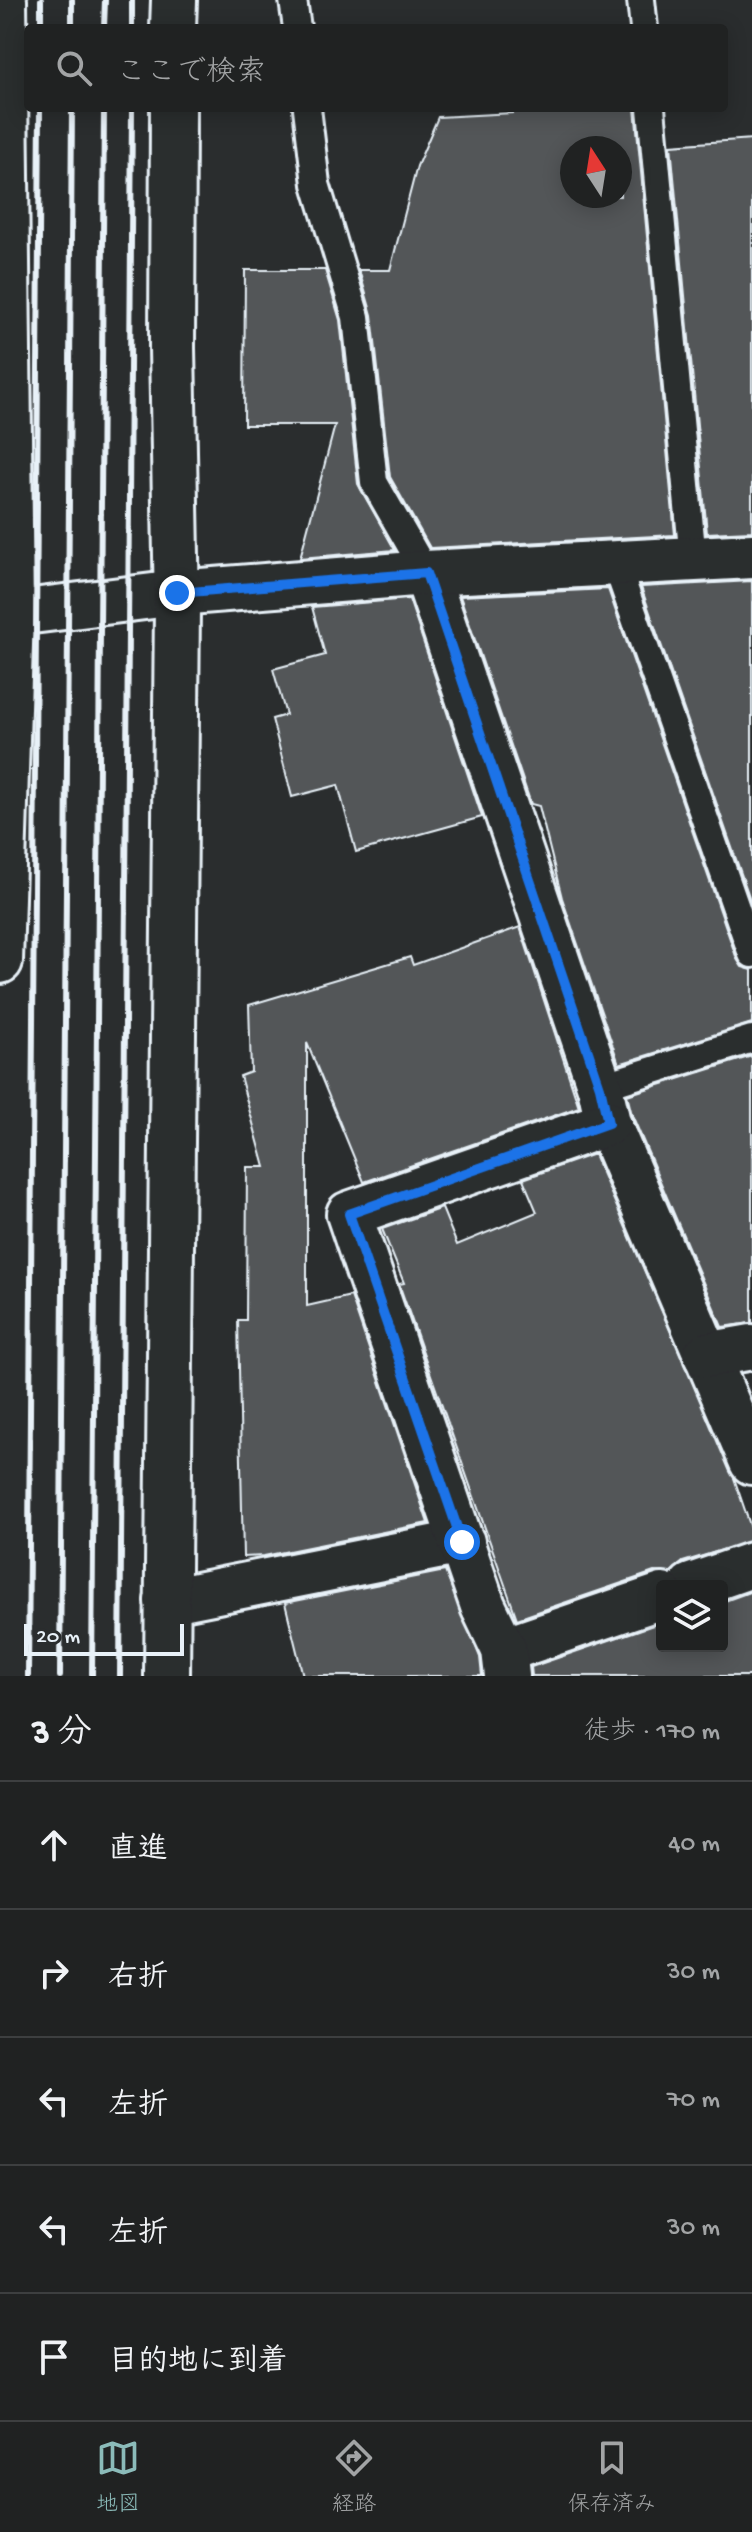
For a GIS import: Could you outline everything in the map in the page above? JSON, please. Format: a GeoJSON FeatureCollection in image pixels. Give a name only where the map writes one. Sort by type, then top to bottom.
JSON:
{"type":"FeatureCollection","features":[{"type":"Feature","properties":{"kind":"street"},"geometry":{"type":"LineString","coordinates":[[0,961],[5,614],[4,0]]}},
{"type":"Feature","properties":{"kind":"street"},"geometry":{"type":"LineString","coordinates":[[173,24],[174,0]]}},
{"type":"Feature","properties":{"kind":"street"},"geometry":{"type":"LineString","coordinates":[[167,1676],[177,593],[172,348],[173,112]]}},
{"type":"Feature","properties":{"kind":"street"},"geometry":{"type":"LineString","coordinates":[[5,614],[177,593],[426,573],[752,556]]}},
{"type":"Feature","properties":{"kind":"street"},"geometry":{"type":"LineString","coordinates":[[426,573],[604,1105],[752,1462]]}},
{"type":"Feature","properties":{"kind":"street"},"geometry":{"type":"LineString","coordinates":[[604,1105],[349,1214],[483,1606],[506,1663],[656,1599]]}},
{"type":"Feature","properties":{"kind":"street"},"geometry":{"type":"LineString","coordinates":[[706,1355],[752,1347]]}},
{"type":"Feature","properties":{"kind":"street"},"geometry":{"type":"LineString","coordinates":[[167,1601],[462,1542]]}},
{"type":"Feature","properties":{"kind":"street"},"geometry":{"type":"LineString","coordinates":[[708,1580],[752,1565]]}},
{"type":"Feature","properties":{"kind":"lane"},"geometry":{"type":"LineString","coordinates":[[293,0],[296,24]]}},
{"type":"Feature","properties":{"kind":"lane"},"geometry":{"type":"LineString","coordinates":[[641,0],[644,24]]}},
{"type":"Feature","properties":{"kind":"lane"},"geometry":{"type":"LineString","coordinates":[[307,112],[316,184],[356,317],[374,482],[426,573]]}},
{"type":"Feature","properties":{"kind":"lane"},"geometry":{"type":"LineString","coordinates":[[651,112],[693,560]]}},
{"type":"Feature","properties":{"kind":"lane"},"geometry":{"type":"LineString","coordinates":[[616,564],[752,954]]}},
{"type":"Feature","properties":{"kind":"lane"},"geometry":{"type":"LineString","coordinates":[[604,1105],[752,1039]]}},
{"type":"Feature","properties":{"kind":"building"},"geometry":{"type":"Polygon","coordinates":[[[513,112],[635,112],[675,535],[430,548],[390,477],[372,315],[359,270],[390,270],[417,166],[438,117],[513,112]]]}},
{"type":"Feature","properties":{"kind":"building"},"geometry":{"type":"Polygon","coordinates":[[[752,139],[752,531],[707,533],[671,145],[752,139]]]}},
{"type":"Feature","properties":{"kind":"building"},"geometry":{"type":"Polygon","coordinates":[[[245,270],[325,270],[340,320],[358,484],[395,550],[300,558],[335,425],[244,425],[245,270]]]}},
{"type":"Feature","properties":{"kind":"building"},"geometry":{"type":"Polygon","coordinates":[[[752,581],[752,905],[641,587],[752,581]]]}},
{"type":"Feature","properties":{"kind":"building"},"geometry":{"type":"Polygon","coordinates":[[[608,589],[737,959],[742,967],[752,970],[752,1023],[619,1064],[562,898],[539,806],[531,804],[460,596],[608,589]]]}},
{"type":"Feature","properties":{"kind":"building"},"geometry":{"type":"Polygon","coordinates":[[[409,599],[482,817],[356,852],[338,785],[292,797],[272,719],[286,715],[273,669],[325,655],[312,607],[409,599]]]}},
{"type":"Feature","properties":{"kind":"building"},"geometry":{"type":"Polygon","coordinates":[[[520,927],[579,1107],[364,1182],[307,1043],[307,1306],[351,1296],[428,1523],[264,1556],[243,1557],[238,1320],[246,1320],[247,1167],[265,1167],[240,1076],[251,1072],[249,1005],[410,957],[413,965],[520,927]]]}},
{"type":"Feature","properties":{"kind":"building"},"geometry":{"type":"Polygon","coordinates":[[[752,1056],[752,1323],[722,1327],[632,1115],[627,1095],[752,1056]]]}},
{"type":"Feature","properties":{"kind":"building"},"geometry":{"type":"Polygon","coordinates":[[[594,1154],[734,1478],[752,1531],[752,1541],[683,1562],[670,1573],[654,1572],[517,1619],[399,1284],[404,1283],[382,1229],[442,1208],[457,1245],[537,1212],[523,1179],[594,1154]]]}},
{"type":"Feature","properties":{"kind":"building"},"geometry":{"type":"Polygon","coordinates":[[[445,1571],[480,1657],[482,1676],[303,1676],[285,1603],[445,1571]]]}},
{"type":"Feature","properties":{"kind":"building"},"geometry":{"type":"Polygon","coordinates":[[[752,1591],[752,1676],[532,1676],[531,1667],[656,1624],[656,1652],[728,1652],[728,1600],[752,1591]]]}},
{"type":"Feature","properties":{"kind":"railway"},"geometry":{"type":"LineString","coordinates":[[41,0],[41,24]]}},
{"type":"Feature","properties":{"kind":"railway"},"geometry":{"type":"LineString","coordinates":[[72,0],[72,24]]}},
{"type":"Feature","properties":{"kind":"railway"},"geometry":{"type":"LineString","coordinates":[[104,24],[105,0]]}},
{"type":"Feature","properties":{"kind":"railway"},"geometry":{"type":"LineString","coordinates":[[132,0],[132,24]]}},
{"type":"Feature","properties":{"kind":"railway"},"geometry":{"type":"LineString","coordinates":[[28,1676],[40,112]]}},
{"type":"Feature","properties":{"kind":"railway"},"geometry":{"type":"LineString","coordinates":[[60,1676],[72,112]]}},
{"type":"Feature","properties":{"kind":"railway"},"geometry":{"type":"LineString","coordinates":[[92,1676],[104,112]]}},
{"type":"Feature","properties":{"kind":"railway"},"geometry":{"type":"LineString","coordinates":[[120,1676],[132,112]]}},
{"type":"Feature","properties":{"kind":"route"},"geometry":{"type":"LineString","coordinates":[[177,593],[426,573],[600,1087],[608,1123],[349,1214],[462,1542]]}}]}
